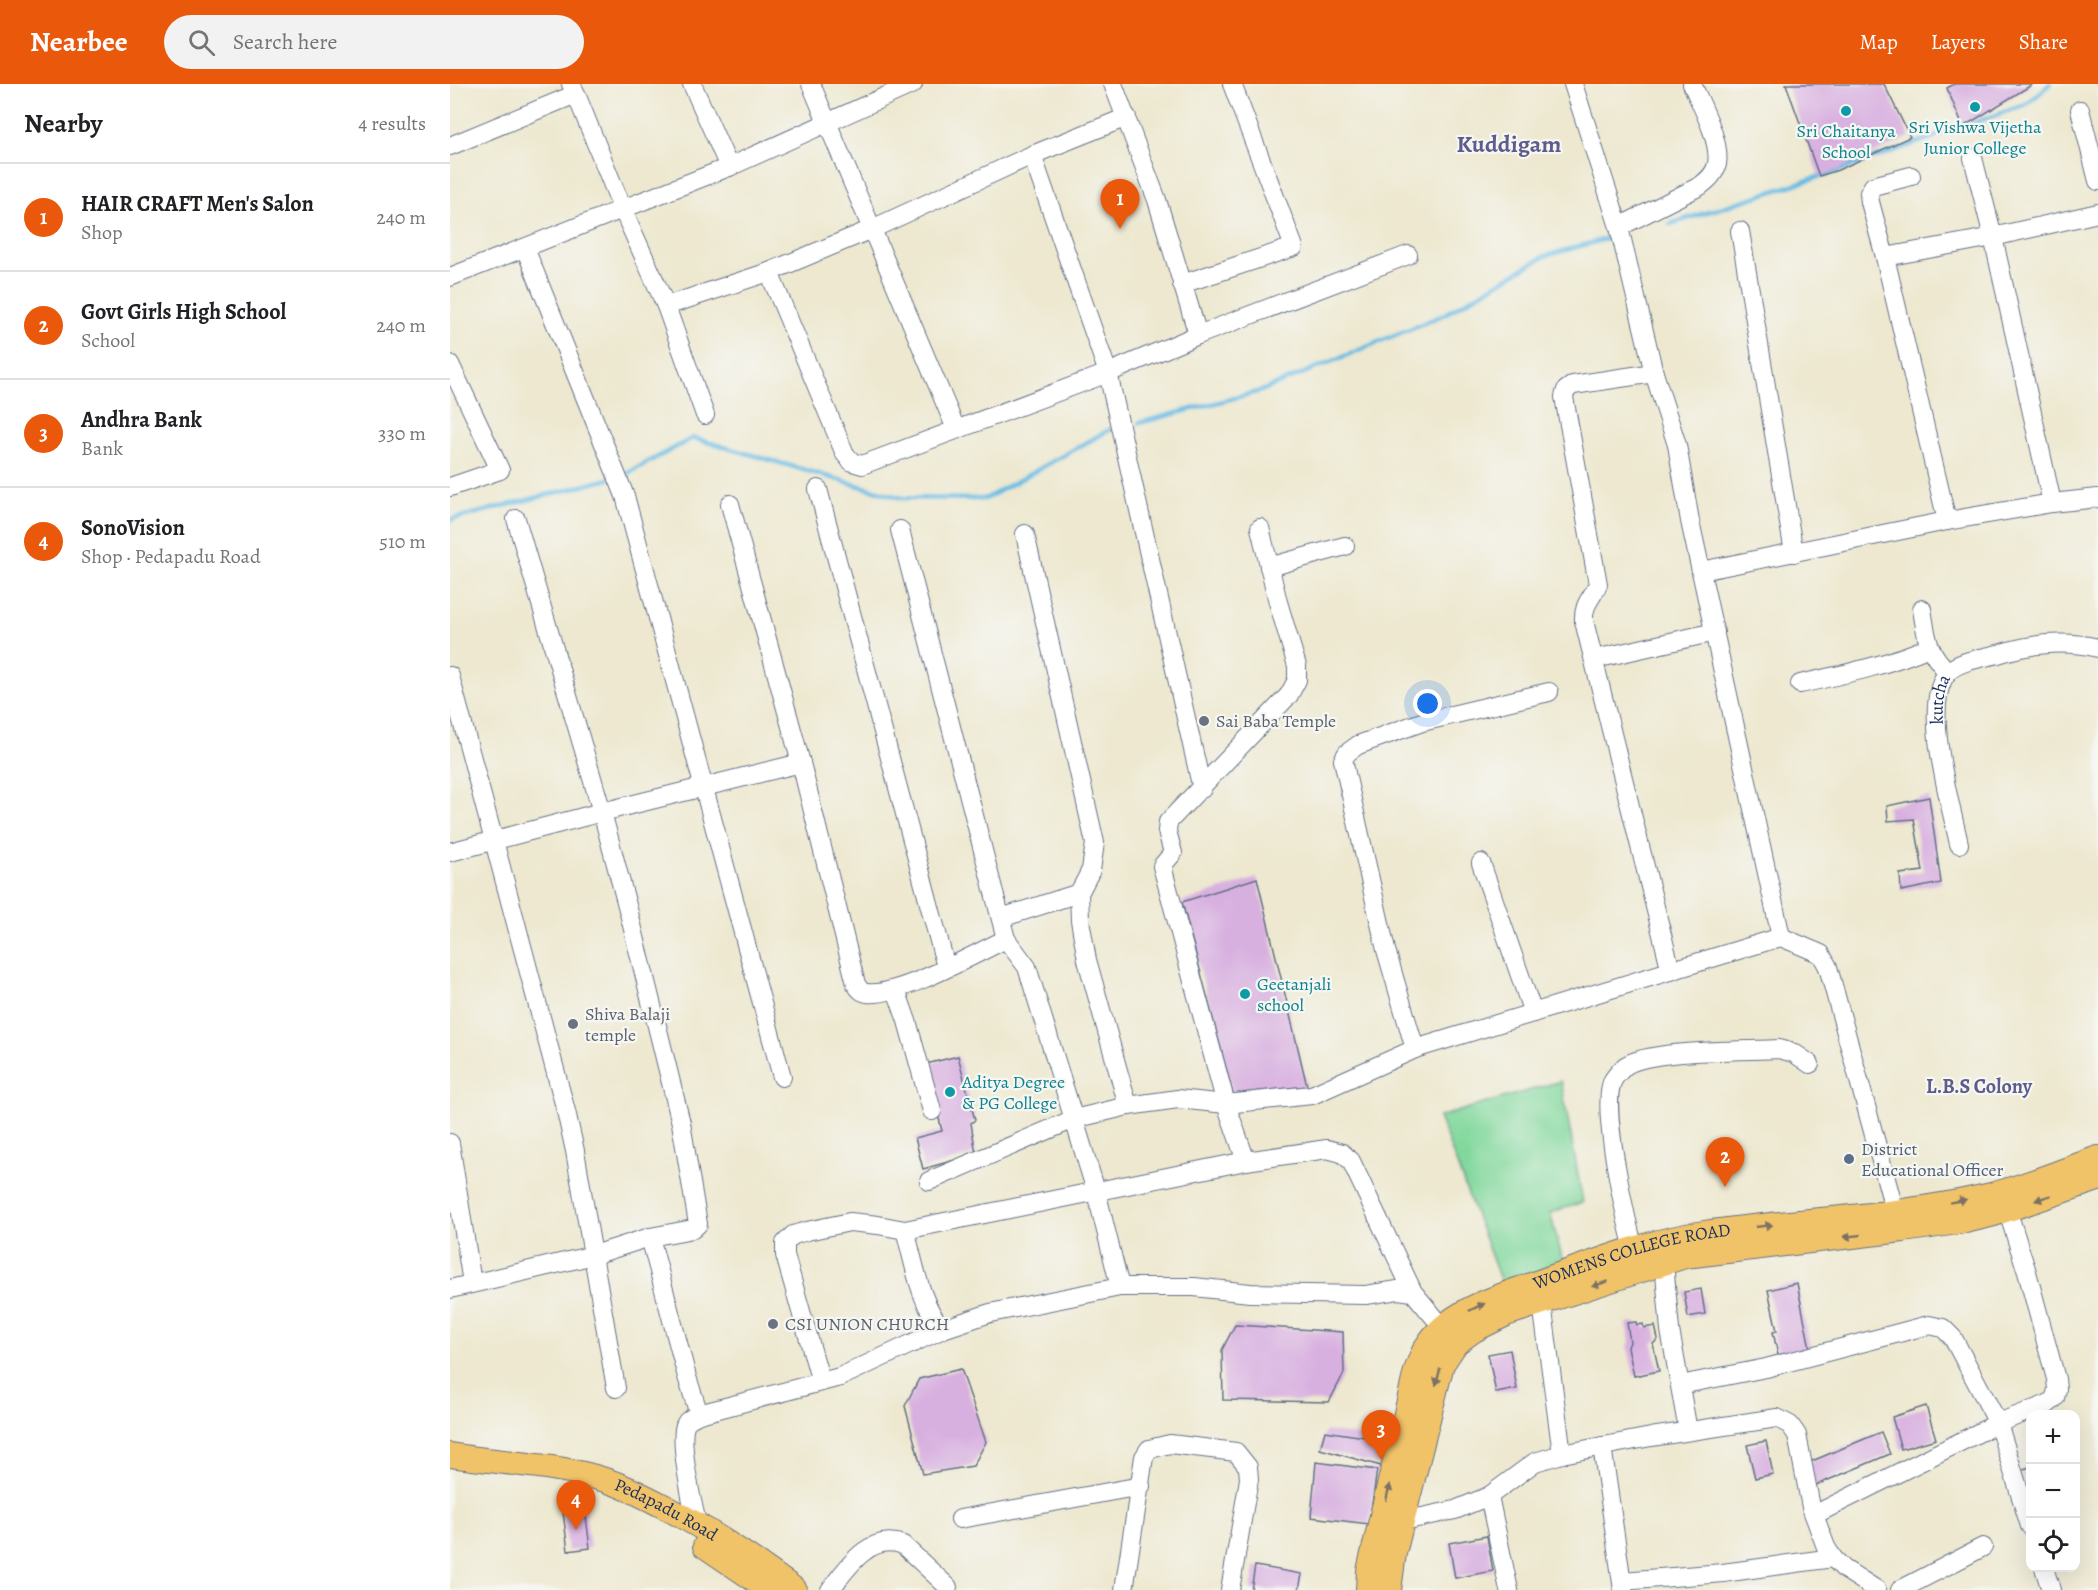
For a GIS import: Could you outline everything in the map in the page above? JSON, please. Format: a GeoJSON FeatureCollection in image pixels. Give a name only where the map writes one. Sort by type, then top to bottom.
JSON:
{"type":"FeatureCollection","features":[{"type":"Feature","properties":{"kind":"main road","name":"WOMENS COLLEGE ROAD"},"geometry":{"type":"LineString","coordinates":[[1450,1335],[1474,1330],[1506,1314],[1542,1303],[1637,1260],[1670,1239],[1704,1233],[1896,1212],[1986,1196],[2098,1158]]}},
{"type":"Feature","properties":{"kind":"main road","name":"WOMENS COLLEGE ROAD"},"geometry":{"type":"LineString","coordinates":[[1368,1590],[1369,1571],[1392,1521],[1456,1317],[1480,1305],[1566,1272],[1637,1260],[1664,1263],[1685,1256],[1710,1252],[1933,1227],[2007,1209],[2098,1179]]}},
{"type":"Feature","properties":{"kind":"main road","name":"Pedapadu Road"},"geometry":{"type":"LineString","coordinates":[[450,1455],[549,1467],[595,1477],[630,1489],[697,1523],[749,1555],[795,1590]]}},
{"type":"Feature","properties":{"kind":"main road"},"geometry":{"type":"LineString","coordinates":[[450,1470],[575,1485],[618,1501],[697,1541],[770,1590]]}},
{"type":"Feature","properties":{"kind":"main road","name":"WOMENS COLLEGE ROAD"},"geometry":{"type":"LineString","coordinates":[[1389,1590],[1394,1553],[1392,1521]]}},
{"type":"Feature","properties":{"kind":"street"},"geometry":{"type":"LineString","coordinates":[[692,84],[729,167]]}},
{"type":"Feature","properties":{"kind":"street"},"geometry":{"type":"LineString","coordinates":[[812,84],[957,429]]}},
{"type":"Feature","properties":{"kind":"street"},"geometry":{"type":"LineString","coordinates":[[450,277],[729,167],[913,84]]}},
{"type":"Feature","properties":{"kind":"street"},"geometry":{"type":"LineString","coordinates":[[1113,84],[1157,200],[1198,335]]}},
{"type":"Feature","properties":{"kind":"street"},"geometry":{"type":"LineString","coordinates":[[1182,284],[1294,247],[1232,84]]}},
{"type":"Feature","properties":{"kind":"street"},"geometry":{"type":"LineString","coordinates":[[1573,84],[1619,227],[1654,373],[1677,445],[1701,571],[1781,937]]}},
{"type":"Feature","properties":{"kind":"street"},"geometry":{"type":"LineString","coordinates":[[1619,227],[1700,186],[1711,177],[1717,164],[1716,146],[1692,84]]}},
{"type":"Feature","properties":{"kind":"street"},"geometry":{"type":"LineString","coordinates":[[450,146],[574,89],[623,210],[666,306],[705,415]]}},
{"type":"Feature","properties":{"kind":"street"},"geometry":{"type":"LineString","coordinates":[[2080,110],[2098,181]]}},
{"type":"Feature","properties":{"kind":"street"},"geometry":{"type":"LineString","coordinates":[[666,306],[769,272],[872,229],[1032,155],[1127,117]]}},
{"type":"Feature","properties":{"kind":"street"},"geometry":{"type":"LineString","coordinates":[[1032,155],[1107,373],[1202,789]]}},
{"type":"Feature","properties":{"kind":"street"},"geometry":{"type":"LineString","coordinates":[[1973,158],[1993,237],[2052,503]]}},
{"type":"Feature","properties":{"kind":"street"},"geometry":{"type":"LineString","coordinates":[[1911,176],[1874,186],[1869,193],[1947,521]]}},
{"type":"Feature","properties":{"kind":"street"},"geometry":{"type":"LineString","coordinates":[[1885,257],[1993,237],[2098,213]]}},
{"type":"Feature","properties":{"kind":"street"},"geometry":{"type":"LineString","coordinates":[[1740,231],[1794,553]]}},
{"type":"Feature","properties":{"kind":"street"},"geometry":{"type":"LineString","coordinates":[[525,248],[625,496],[782,1077]]}},
{"type":"Feature","properties":{"kind":"street"},"geometry":{"type":"LineString","coordinates":[[769,272],[845,454],[852,462],[862,465],[1107,373],[1198,335],[1408,255]]}},
{"type":"Feature","properties":{"kind":"street"},"geometry":{"type":"LineString","coordinates":[[450,364],[500,470],[450,487]]}},
{"type":"Feature","properties":{"kind":"street"},"geometry":{"type":"LineString","coordinates":[[1654,373],[1573,385],[1566,390],[1564,397],[1598,584],[1583,609],[1584,621],[1671,972]]}},
{"type":"Feature","properties":{"kind":"street"},"geometry":{"type":"LineString","coordinates":[[818,489],[946,967]]}},
{"type":"Feature","properties":{"kind":"street"},"geometry":{"type":"LineString","coordinates":[[1701,571],[1947,521],[2052,503],[2098,498]]}},
{"type":"Feature","properties":{"kind":"street"},"geometry":{"type":"LineString","coordinates":[[730,504],[801,763],[856,984],[861,991],[867,993],[897,995],[946,967],[1013,948]]}},
{"type":"Feature","properties":{"kind":"street"},"geometry":{"type":"LineString","coordinates":[[450,1289],[594,1255],[650,1237],[693,1229],[698,1224],[681,1123],[629,913],[602,812],[516,519]]}},
{"type":"Feature","properties":{"kind":"street"},"geometry":{"type":"LineString","coordinates":[[1246,1161],[1226,1104],[1162,866],[1173,853],[1167,831],[1168,822],[1202,789],[1289,695],[1297,680],[1297,666],[1260,528]]}},
{"type":"Feature","properties":{"kind":"street"},"geometry":{"type":"LineString","coordinates":[[900,530],[1001,918],[1013,948],[1027,967],[1096,1191],[1120,1287]]}},
{"type":"Feature","properties":{"kind":"street"},"geometry":{"type":"LineString","coordinates":[[1025,534],[1095,843],[1091,870],[1079,895],[1080,920],[1087,960],[1128,1106]]}},
{"type":"Feature","properties":{"kind":"street"},"geometry":{"type":"LineString","coordinates":[[1271,567],[1345,546]]}},
{"type":"Feature","properties":{"kind":"street"},"geometry":{"type":"LineString","coordinates":[[1922,609],[1929,647],[1935,659],[1948,672]]}},
{"type":"Feature","properties":{"kind":"street"},"geometry":{"type":"LineString","coordinates":[[1595,659],[1715,632]]}},
{"type":"Feature","properties":{"kind":"street","name":"kutcha"},"geometry":{"type":"LineString","coordinates":[[1959,844],[1936,729],[1938,699],[1942,682],[1948,672],[1963,663],[2037,645],[2067,644],[2098,648]]}},
{"type":"Feature","properties":{"kind":"street"},"geometry":{"type":"LineString","coordinates":[[1800,684],[1898,661],[1929,647]]}},
{"type":"Feature","properties":{"kind":"street"},"geometry":{"type":"LineString","coordinates":[[450,676],[566,1111],[594,1255],[616,1388]]}},
{"type":"Feature","properties":{"kind":"street"},"geometry":{"type":"LineString","coordinates":[[1415,1049],[1386,950],[1343,760],[1347,753],[1358,745],[1422,722],[1549,692]]}},
{"type":"Feature","properties":{"kind":"street"},"geometry":{"type":"LineString","coordinates":[[450,852],[801,763]]}},
{"type":"Feature","properties":{"kind":"street"},"geometry":{"type":"LineString","coordinates":[[1481,863],[1533,1013]]}},
{"type":"Feature","properties":{"kind":"street"},"geometry":{"type":"LineString","coordinates":[[1001,918],[1079,895]]}},
{"type":"Feature","properties":{"kind":"street"},"geometry":{"type":"LineString","coordinates":[[929,1181],[1074,1119],[1128,1106],[1178,1099],[1226,1104],[1312,1095],[1415,1049],[1781,937],[1821,954],[1828,967],[1896,1212]]}},
{"type":"Feature","properties":{"kind":"street"},"geometry":{"type":"LineString","coordinates":[[897,995],[907,1021],[932,1111]]}},
{"type":"Feature","properties":{"kind":"street"},"geometry":{"type":"LineString","coordinates":[[1637,1260],[1622,1196],[1612,1135],[1609,1100],[1613,1080],[1626,1066],[1652,1056],[1779,1049],[1794,1053],[1810,1064]]}},
{"type":"Feature","properties":{"kind":"street"},"geometry":{"type":"LineString","coordinates":[[821,1382],[784,1255],[785,1243],[793,1235],[850,1222],[905,1230],[1246,1161],[1327,1149],[1342,1153],[1351,1161],[1413,1292],[1450,1335]]}},
{"type":"Feature","properties":{"kind":"street"},"geometry":{"type":"LineString","coordinates":[[451,1150],[472,1283]]}},
{"type":"Feature","properties":{"kind":"street"},"geometry":{"type":"LineString","coordinates":[[1814,1515],[1998,1423],[2048,1404],[2055,1398],[2057,1389],[2027,1272],[2007,1209]]}},
{"type":"Feature","properties":{"kind":"street"},"geometry":{"type":"LineString","coordinates":[[905,1230],[927,1306],[934,1320],[943,1329]]}},
{"type":"Feature","properties":{"kind":"street"},"geometry":{"type":"LineString","coordinates":[[650,1237],[699,1414]]}},
{"type":"Feature","properties":{"kind":"street"},"geometry":{"type":"LineString","coordinates":[[1664,1263],[1670,1330],[1688,1431]]}},
{"type":"Feature","properties":{"kind":"street"},"geometry":{"type":"LineString","coordinates":[[697,1523],[689,1487],[685,1426],[688,1419],[699,1414],[840,1377],[943,1329],[990,1313],[1120,1287],[1194,1287],[1250,1293],[1366,1295],[1398,1290],[1413,1292]]}},
{"type":"Feature","properties":{"kind":"street"},"geometry":{"type":"LineString","coordinates":[[1542,1303],[1562,1454]]}},
{"type":"Feature","properties":{"kind":"street"},"geometry":{"type":"LineString","coordinates":[[1680,1385],[1767,1368],[1929,1325],[1943,1328],[1953,1338],[1998,1423],[2028,1518]]}},
{"type":"Feature","properties":{"kind":"street"},"geometry":{"type":"LineString","coordinates":[[1392,1521],[1455,1510],[1489,1496],[1535,1462],[1562,1454],[1688,1431],[1777,1418],[1790,1425],[1797,1435],[1814,1515],[1826,1547],[1844,1569],[1877,1590]]}},
{"type":"Feature","properties":{"kind":"street"},"geometry":{"type":"LineString","coordinates":[[1124,1590],[1144,1457],[1149,1449],[1158,1445],[1170,1444],[1236,1452],[1244,1459],[1248,1467],[1249,1479],[1230,1590]]}},
{"type":"Feature","properties":{"kind":"street"},"geometry":{"type":"LineString","coordinates":[[1602,1446],[1623,1586],[1833,1558]]}},
{"type":"Feature","properties":{"kind":"street"},"geometry":{"type":"LineString","coordinates":[[960,1519],[1141,1486]]}},
{"type":"Feature","properties":{"kind":"street"},"geometry":{"type":"LineString","coordinates":[[1489,1496],[1509,1590]]}},
{"type":"Feature","properties":{"kind":"street"},"geometry":{"type":"LineString","coordinates":[[830,1590],[855,1558],[866,1549],[894,1541],[903,1545],[948,1587]]}},
{"type":"Feature","properties":{"kind":"street"},"geometry":{"type":"LineString","coordinates":[[1900,1590],[1983,1547]]}},
{"type":"Feature","properties":{"kind":"street"},"geometry":{"type":"LineString","coordinates":[[2045,1572],[2051,1590]]}},
{"type":"Feature","properties":{"kind":"green space"},"geometry":{"type":"Polygon","coordinates":[[[1561,1081],[1583,1202],[1550,1213],[1566,1272],[1507,1298],[1439,1117],[1561,1081]]]}},
{"type":"Feature","properties":{"kind":"building","name":"Sri Chaitanya School"},"geometry":{"type":"Polygon","coordinates":[[[1786,84],[1884,84],[1910,137],[1838,170],[1819,176],[1786,84]]]}},
{"type":"Feature","properties":{"kind":"building","name":"Sri Vishwa Vijetha Junior College"},"geometry":{"type":"Polygon","coordinates":[[[1954,84],[2033,84],[1963,127],[1947,88],[1954,84]]]}},
{"type":"Feature","properties":{"kind":"building"},"geometry":{"type":"Polygon","coordinates":[[[1929,797],[1941,883],[1901,891],[1900,874],[1923,871],[1914,819],[1888,821],[1887,806],[1929,797]]]}},
{"type":"Feature","properties":{"kind":"building","name":"Geetanjali school"},"geometry":{"type":"Polygon","coordinates":[[[1257,878],[1307,1086],[1233,1094],[1182,902],[1257,878]]]}},
{"type":"Feature","properties":{"kind":"building","name":"Aditya Degree & PG College"},"geometry":{"type":"Polygon","coordinates":[[[958,1056],[975,1120],[971,1123],[976,1154],[923,1169],[915,1138],[942,1131],[926,1064],[958,1056]]]}},
{"type":"Feature","properties":{"kind":"building"},"geometry":{"type":"Polygon","coordinates":[[[1797,1283],[1810,1348],[1778,1355],[1773,1332],[1777,1331],[1768,1290],[1797,1283]]]}},
{"type":"Feature","properties":{"kind":"building"},"geometry":{"type":"Polygon","coordinates":[[[1701,1289],[1705,1314],[1688,1317],[1684,1292],[1701,1289]]]}},
{"type":"Feature","properties":{"kind":"building"},"geometry":{"type":"Polygon","coordinates":[[[1636,1322],[1637,1325],[1643,1324],[1644,1328],[1655,1326],[1658,1339],[1653,1344],[1659,1371],[1634,1376],[1628,1347],[1630,1342],[1627,1323],[1636,1322]]]}},
{"type":"Feature","properties":{"kind":"building"},"geometry":{"type":"Polygon","coordinates":[[[1235,1325],[1343,1332],[1344,1373],[1329,1402],[1223,1400],[1222,1350],[1235,1325]]]}},
{"type":"Feature","properties":{"kind":"building"},"geometry":{"type":"Polygon","coordinates":[[[1510,1350],[1517,1389],[1496,1393],[1488,1354],[1510,1350]]]}},
{"type":"Feature","properties":{"kind":"building"},"geometry":{"type":"Polygon","coordinates":[[[961,1369],[986,1442],[973,1466],[923,1474],[905,1406],[919,1379],[961,1369]]]}},
{"type":"Feature","properties":{"kind":"building"},"geometry":{"type":"Polygon","coordinates":[[[1926,1406],[1936,1439],[1901,1449],[1892,1417],[1926,1406]]]}},
{"type":"Feature","properties":{"kind":"building"},"geometry":{"type":"Polygon","coordinates":[[[1325,1431],[1392,1441],[1381,1466],[1320,1449],[1325,1431]]]}},
{"type":"Feature","properties":{"kind":"building"},"geometry":{"type":"Polygon","coordinates":[[[1881,1432],[1890,1454],[1814,1486],[1805,1464],[1881,1432]]]}},
{"type":"Feature","properties":{"kind":"building"},"geometry":{"type":"Polygon","coordinates":[[[1766,1441],[1773,1474],[1755,1478],[1747,1445],[1766,1441]]]}},
{"type":"Feature","properties":{"kind":"building"},"geometry":{"type":"Polygon","coordinates":[[[1316,1462],[1377,1470],[1369,1524],[1311,1517],[1316,1462]]]}},
{"type":"Feature","properties":{"kind":"building"},"geometry":{"type":"Polygon","coordinates":[[[2026,1468],[2026,1491],[2020,1470],[2026,1468]]]}},
{"type":"Feature","properties":{"kind":"building"},"geometry":{"type":"Polygon","coordinates":[[[585,1509],[590,1548],[568,1551],[563,1512],[585,1509]]]}},
{"type":"Feature","properties":{"kind":"building"},"geometry":{"type":"Polygon","coordinates":[[[1487,1536],[1493,1571],[1455,1578],[1449,1543],[1487,1536]]]}},
{"type":"Feature","properties":{"kind":"building"},"geometry":{"type":"Polygon","coordinates":[[[1255,1566],[1302,1574],[1299,1590],[1251,1590],[1255,1566]]]}},
{"type":"Feature","properties":{"kind":"waterway"},"geometry":{"type":"LineString","coordinates":[[1670,224],[1846,168],[2027,104],[2050,84]]}},
{"type":"Feature","properties":{"kind":"waterway"},"geometry":{"type":"LineString","coordinates":[[1139,423],[1261,391],[1443,315],[1545,256],[1616,236]]}},
{"type":"Feature","properties":{"kind":"waterway"},"geometry":{"type":"LineString","coordinates":[[626,474],[693,438],[902,498],[985,499],[1109,430]]}},
{"type":"Feature","properties":{"kind":"waterway"},"geometry":{"type":"LineString","coordinates":[[450,520],[609,479]]}},
{"type":"Feature","properties":{"kind":"place","name":"Sri Vishwa Vijetha Junior College"},"geometry":{"type":"Point","coordinates":[1975,107]}},
{"type":"Feature","properties":{"kind":"place","name":"Sri Chaitanya School"},"geometry":{"type":"Point","coordinates":[1846,111]}},
{"type":"Feature","properties":{"kind":"place","name":"HAIR CRAFT Men's Salon"},"geometry":{"type":"Point","coordinates":[1120,229]}},
{"type":"Feature","properties":{"kind":"place","name":"Sai Baba Temple"},"geometry":{"type":"Point","coordinates":[1204,721]}},
{"type":"Feature","properties":{"kind":"place","name":"Geetanjali school"},"geometry":{"type":"Point","coordinates":[1245,994]}},
{"type":"Feature","properties":{"kind":"place","name":"Shiva Balaji temple"},"geometry":{"type":"Point","coordinates":[573,1024]}},
{"type":"Feature","properties":{"kind":"place","name":"Aditya Degree & PG College"},"geometry":{"type":"Point","coordinates":[950,1092]}},
{"type":"Feature","properties":{"kind":"place","name":"District Educational Officer"},"geometry":{"type":"Point","coordinates":[1849,1159]}},
{"type":"Feature","properties":{"kind":"place","name":"Govt Girls High School"},"geometry":{"type":"Point","coordinates":[1725,1187]}},
{"type":"Feature","properties":{"kind":"place","name":"CSI UNION CHURCH"},"geometry":{"type":"Point","coordinates":[773,1324]}},
{"type":"Feature","properties":{"kind":"place","name":"Andhra Bank"},"geometry":{"type":"Point","coordinates":[1381,1460]}},
{"type":"Feature","properties":{"kind":"place","name":"SonoVision"},"geometry":{"type":"Point","coordinates":[576,1530]}},
{"type":"Feature","properties":{"kind":"district","name":"Kuddigam"},"geometry":{"type":"Point","coordinates":[1509,144]}},
{"type":"Feature","properties":{"kind":"district","name":"L.B.S Colony"},"geometry":{"type":"Point","coordinates":[1979,1086]}}]}
